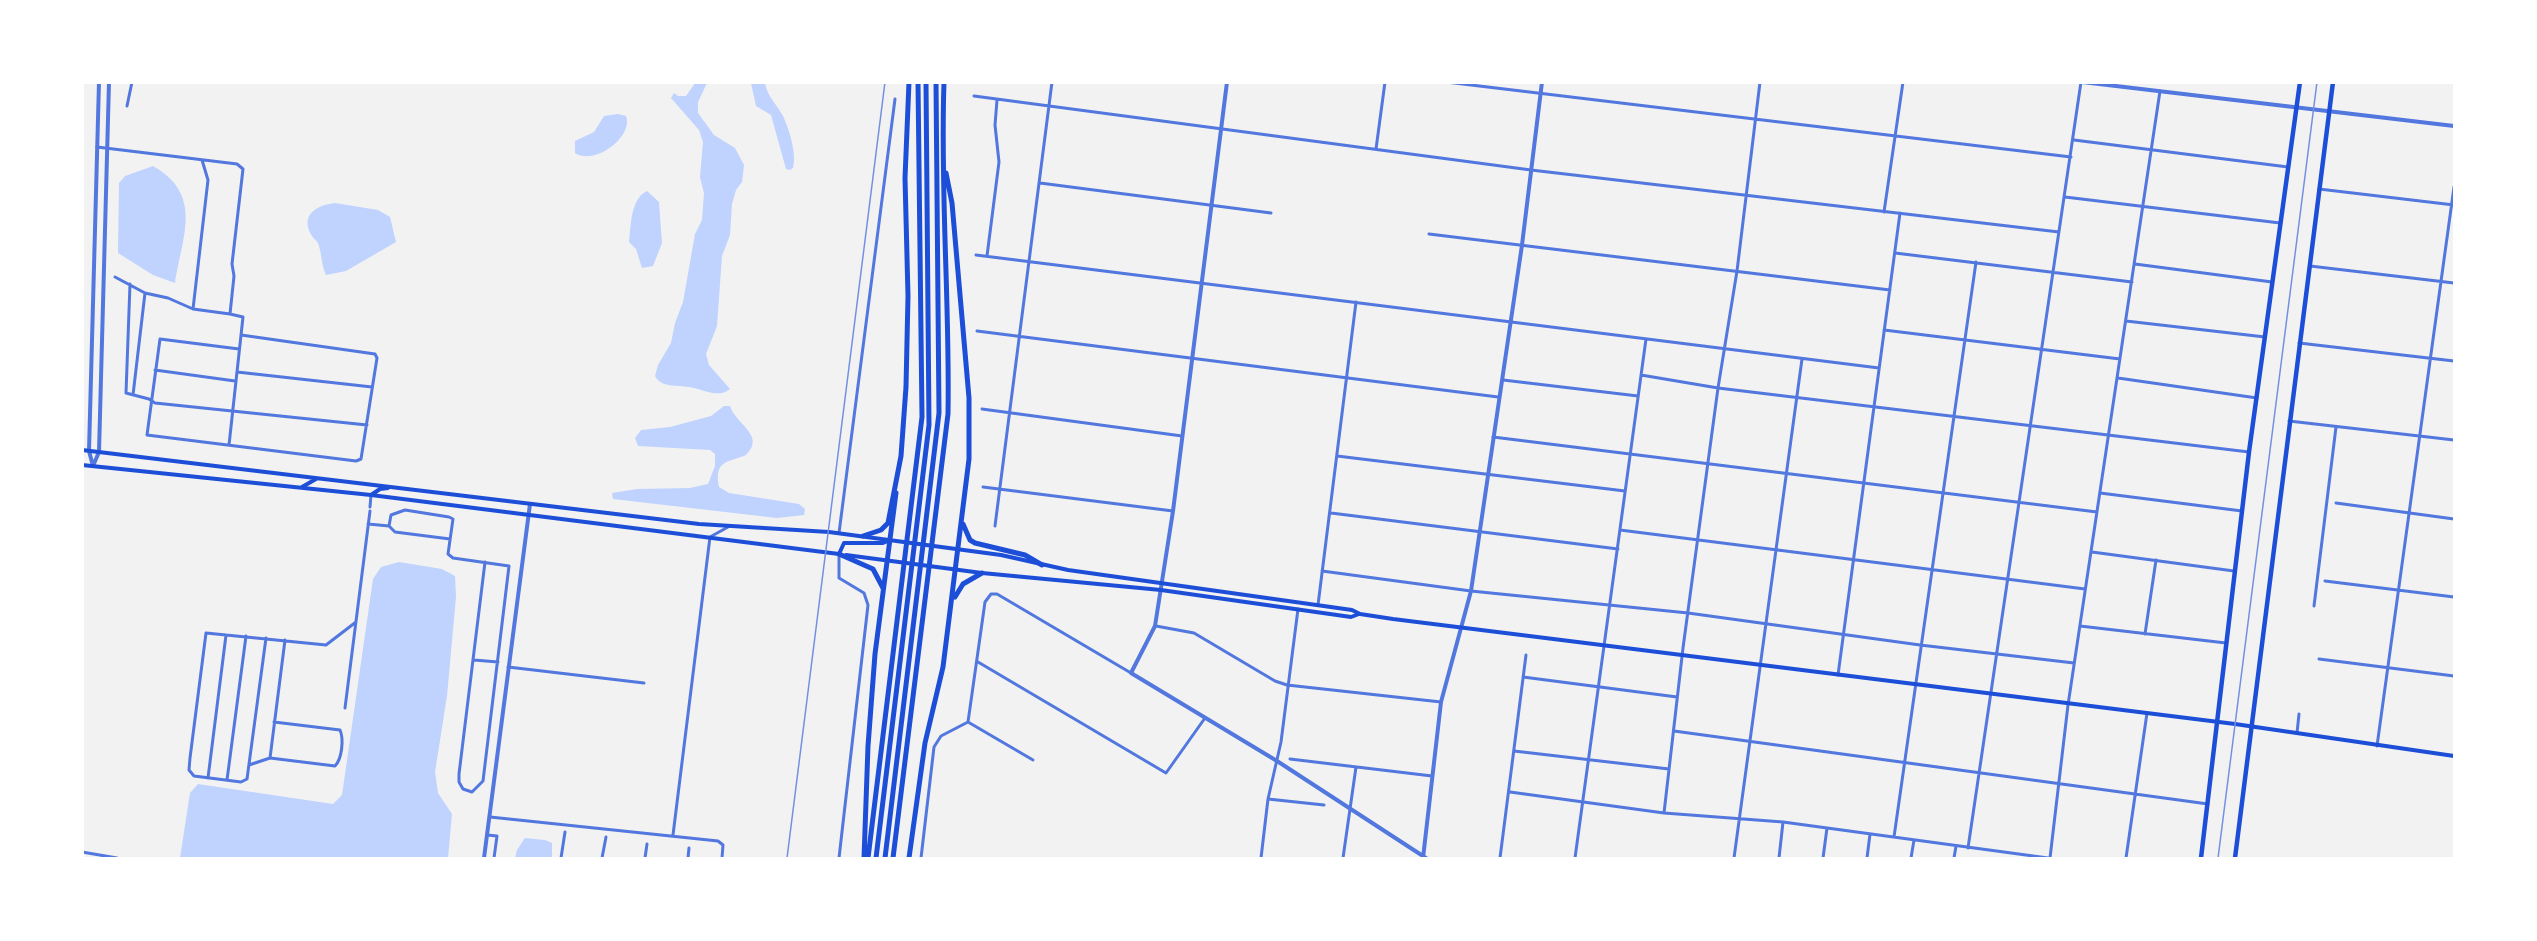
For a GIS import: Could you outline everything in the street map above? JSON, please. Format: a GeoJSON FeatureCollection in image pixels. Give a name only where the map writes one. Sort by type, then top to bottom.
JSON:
{"type":"FeatureCollection","features":[{"type":"Feature","properties":{"kind":"highway"},"geometry":{"type":"LineString","coordinates":[[866,858],[868,746],[883,588],[901,456],[906,387],[908,296],[905,177],[909,82]]}},
{"type":"Feature","properties":{"kind":"highway"},"geometry":{"type":"LineString","coordinates":[[866,858],[910,526],[922,417],[923,366],[916,146],[918,82]]}},
{"type":"Feature","properties":{"kind":"highway"},"geometry":{"type":"LineString","coordinates":[[876,858],[929,425],[930,375],[924,134],[926,82]]}},
{"type":"Feature","properties":{"kind":"highway"},"geometry":{"type":"LineString","coordinates":[[885,858],[926,526],[940,384],[936,82]]}},
{"type":"Feature","properties":{"kind":"highway"},"geometry":{"type":"LineString","coordinates":[[893,858],[948,414],[943,159],[944,82]]}},
{"type":"Feature","properties":{"kind":"highway"},"geometry":{"type":"LineString","coordinates":[[909,858],[925,743],[943,667],[969,459],[969,398],[952,203],[943,159]]}},
{"type":"Feature","properties":{"kind":"highway"},"geometry":{"type":"LineString","coordinates":[[863,536],[881,530],[888,523],[896,490]]}},
{"type":"Feature","properties":{"kind":"highway"},"geometry":{"type":"LineString","coordinates":[[962,521],[966,532],[975,543],[1025,555],[1042,565]]}},
{"type":"Feature","properties":{"kind":"highway"},"geometry":{"type":"LineString","coordinates":[[839,554],[873,569],[883,588]]}},
{"type":"Feature","properties":{"kind":"highway"},"geometry":{"type":"LineString","coordinates":[[952,601],[963,584],[982,573]]}},
{"type":"Feature","properties":{"kind":"main road"},"geometry":{"type":"LineString","coordinates":[[2201,858],[2219,722],[2249,452],[2300,82]]}},
{"type":"Feature","properties":{"kind":"main road"},"geometry":{"type":"LineString","coordinates":[[2235,858],[2333,82]]}},
{"type":"Feature","properties":{"kind":"main road"},"geometry":{"type":"LineString","coordinates":[[82,450],[728,527],[863,536],[958,549],[1042,565],[1352,610],[1360,614],[2068,705],[2250,726],[2454,756]]}},
{"type":"Feature","properties":{"kind":"main road"},"geometry":{"type":"LineString","coordinates":[[82,465],[371,495],[956,570],[1161,590],[1351,617],[1360,614]]}},
{"type":"Feature","properties":{"kind":"main road"},"geometry":{"type":"LineString","coordinates":[[302,488],[311,481],[323,479]]}},
{"type":"Feature","properties":{"kind":"main road"},"geometry":{"type":"LineString","coordinates":[[371,495],[380,489],[395,487]]}},
{"type":"Feature","properties":{"kind":"main road"},"geometry":{"type":"LineString","coordinates":[[839,554],[844,543],[883,543],[891,540]]}},
{"type":"Feature","properties":{"kind":"street"},"geometry":{"type":"LineString","coordinates":[[93,466],[88,451],[99,82]]}},
{"type":"Feature","properties":{"kind":"street"},"geometry":{"type":"LineString","coordinates":[[93,466],[99,452],[109,82]]}},
{"type":"Feature","properties":{"kind":"street"},"geometry":{"type":"LineString","coordinates":[[127,106],[132,82]]}},
{"type":"Feature","properties":{"kind":"street"},"geometry":{"type":"LineString","coordinates":[[995,526],[1052,82]]}},
{"type":"Feature","properties":{"kind":"street"},"geometry":{"type":"LineString","coordinates":[[1131,673],[1155,626],[1161,590],[1173,512],[1227,82]]}},
{"type":"Feature","properties":{"kind":"street"},"geometry":{"type":"LineString","coordinates":[[1376,150],[1385,82]]}},
{"type":"Feature","properties":{"kind":"street"},"geometry":{"type":"LineString","coordinates":[[1446,82],[2071,157]]}},
{"type":"Feature","properties":{"kind":"street"},"geometry":{"type":"LineString","coordinates":[[968,722],[986,597],[997,594],[1277,761],[1424,858],[1441,702],[1471,591],[1522,245],[1542,82]]}},
{"type":"Feature","properties":{"kind":"street"},"geometry":{"type":"LineString","coordinates":[[1664,813],[1688,613],[1718,388],[1737,271],[1760,82]]}},
{"type":"Feature","properties":{"kind":"street"},"geometry":{"type":"LineString","coordinates":[[1884,212],[1903,82]]}},
{"type":"Feature","properties":{"kind":"street"},"geometry":{"type":"LineString","coordinates":[[1968,848],[2081,82],[2454,126]]}},
{"type":"Feature","properties":{"kind":"street"},"geometry":{"type":"LineString","coordinates":[[1510,792],[1664,813],[1783,822],[2023,857],[2049,858],[2074,663],[2110,436],[2160,91]]}},
{"type":"Feature","properties":{"kind":"street"},"geometry":{"type":"LineString","coordinates":[[974,96],[1531,170],[2059,232]]}},
{"type":"Feature","properties":{"kind":"street"},"geometry":{"type":"LineString","coordinates":[[838,533],[895,99]]}},
{"type":"Feature","properties":{"kind":"street"},"geometry":{"type":"LineString","coordinates":[[987,256],[999,162],[995,125],[997,100]]}},
{"type":"Feature","properties":{"kind":"street"},"geometry":{"type":"LineString","coordinates":[[2074,140],[2288,167]]}},
{"type":"Feature","properties":{"kind":"street"},"geometry":{"type":"LineString","coordinates":[[96,147],[237,164],[243,169],[232,264],[234,276],[230,314]]}},
{"type":"Feature","properties":{"kind":"street"},"geometry":{"type":"LineString","coordinates":[[193,309],[208,180],[202,160]]}},
{"type":"Feature","properties":{"kind":"street"},"geometry":{"type":"LineString","coordinates":[[1040,183],[1271,213]]}},
{"type":"Feature","properties":{"kind":"street"},"geometry":{"type":"LineString","coordinates":[[2377,746],[2454,187]]}},
{"type":"Feature","properties":{"kind":"street"},"geometry":{"type":"LineString","coordinates":[[2319,189],[2453,205]]}},
{"type":"Feature","properties":{"kind":"street"},"geometry":{"type":"LineString","coordinates":[[2065,197],[2280,223]]}},
{"type":"Feature","properties":{"kind":"street"},"geometry":{"type":"LineString","coordinates":[[1838,675],[1900,213]]}},
{"type":"Feature","properties":{"kind":"street"},"geometry":{"type":"LineString","coordinates":[[1429,234],[1890,290]]}},
{"type":"Feature","properties":{"kind":"street"},"geometry":{"type":"LineString","coordinates":[[1896,253],[2132,282]]}},
{"type":"Feature","properties":{"kind":"street"},"geometry":{"type":"LineString","coordinates":[[976,255],[1879,368]]}},
{"type":"Feature","properties":{"kind":"street"},"geometry":{"type":"LineString","coordinates":[[1894,837],[1952,416],[1976,262]]}},
{"type":"Feature","properties":{"kind":"street"},"geometry":{"type":"LineString","coordinates":[[2135,264],[2272,282]]}},
{"type":"Feature","properties":{"kind":"street"},"geometry":{"type":"LineString","coordinates":[[2309,266],[2454,283]]}},
{"type":"Feature","properties":{"kind":"street"},"geometry":{"type":"LineString","coordinates":[[115,277],[145,293],[168,298],[193,309],[243,318],[229,445]]}},
{"type":"Feature","properties":{"kind":"street"},"geometry":{"type":"LineString","coordinates":[[130,284],[126,393],[152,401],[232,412],[240,410],[367,425]]}},
{"type":"Feature","properties":{"kind":"street"},"geometry":{"type":"LineString","coordinates":[[133,395],[145,293]]}},
{"type":"Feature","properties":{"kind":"street"},"geometry":{"type":"LineString","coordinates":[[1318,605],[1356,302]]}},
{"type":"Feature","properties":{"kind":"street"},"geometry":{"type":"LineString","coordinates":[[2126,321],[2265,337]]}},
{"type":"Feature","properties":{"kind":"street"},"geometry":{"type":"LineString","coordinates":[[1884,330],[2120,359]]}},
{"type":"Feature","properties":{"kind":"street"},"geometry":{"type":"LineString","coordinates":[[976,331],[1498,397]]}},
{"type":"Feature","properties":{"kind":"street"},"geometry":{"type":"LineString","coordinates":[[239,349],[160,339],[147,435],[359,460],[363,456],[375,354],[241,335]]}},
{"type":"Feature","properties":{"kind":"street"},"geometry":{"type":"LineString","coordinates":[[1575,858],[1606,646],[1646,339]]}},
{"type":"Feature","properties":{"kind":"street"},"geometry":{"type":"LineString","coordinates":[[2299,344],[2454,361]]}},
{"type":"Feature","properties":{"kind":"street"},"geometry":{"type":"LineString","coordinates":[[1734,858],[1802,359]]}},
{"type":"Feature","properties":{"kind":"street"},"geometry":{"type":"LineString","coordinates":[[155,370],[235,381]]}},
{"type":"Feature","properties":{"kind":"street"},"geometry":{"type":"LineString","coordinates":[[236,372],[372,387]]}},
{"type":"Feature","properties":{"kind":"street"},"geometry":{"type":"LineString","coordinates":[[1641,375],[1718,388],[2249,452]]}},
{"type":"Feature","properties":{"kind":"street"},"geometry":{"type":"LineString","coordinates":[[2118,378],[2257,398]]}},
{"type":"Feature","properties":{"kind":"street"},"geometry":{"type":"LineString","coordinates":[[1501,379],[1638,396]]}},
{"type":"Feature","properties":{"kind":"street"},"geometry":{"type":"LineString","coordinates":[[982,409],[1182,436]]}},
{"type":"Feature","properties":{"kind":"street"},"geometry":{"type":"LineString","coordinates":[[2289,421],[2454,440]]}},
{"type":"Feature","properties":{"kind":"street"},"geometry":{"type":"LineString","coordinates":[[2314,606],[2336,427]]}},
{"type":"Feature","properties":{"kind":"street"},"geometry":{"type":"LineString","coordinates":[[1493,437],[2097,512]]}},
{"type":"Feature","properties":{"kind":"street"},"geometry":{"type":"LineString","coordinates":[[1337,456],[1625,491]]}},
{"type":"Feature","properties":{"kind":"street"},"geometry":{"type":"LineString","coordinates":[[983,487],[1173,512]]}},
{"type":"Feature","properties":{"kind":"street"},"geometry":{"type":"LineString","coordinates":[[2100,493],[2242,512]]}},
{"type":"Feature","properties":{"kind":"street"},"geometry":{"type":"LineString","coordinates":[[345,708],[371,495]]}},
{"type":"Feature","properties":{"kind":"street"},"geometry":{"type":"LineString","coordinates":[[2336,503],[2454,519]]}},
{"type":"Feature","properties":{"kind":"street"},"geometry":{"type":"LineString","coordinates":[[484,858],[530,504]]}},
{"type":"Feature","properties":{"kind":"street"},"geometry":{"type":"LineString","coordinates":[[389,526],[391,515],[402,510],[445,515],[453,519],[448,554],[453,558],[485,562],[509,566],[480,786],[472,792],[463,789],[459,782],[485,562]]}},
{"type":"Feature","properties":{"kind":"street"},"geometry":{"type":"LineString","coordinates":[[1330,513],[1618,549]]}},
{"type":"Feature","properties":{"kind":"street"},"geometry":{"type":"LineString","coordinates":[[368,524],[389,526],[395,532],[451,539]]}},
{"type":"Feature","properties":{"kind":"street"},"geometry":{"type":"LineString","coordinates":[[673,835],[710,537],[728,527]]}},
{"type":"Feature","properties":{"kind":"street"},"geometry":{"type":"LineString","coordinates":[[1620,530],[2085,589]]}},
{"type":"Feature","properties":{"kind":"street"},"geometry":{"type":"LineString","coordinates":[[2091,552],[2236,571]]}},
{"type":"Feature","properties":{"kind":"street"},"geometry":{"type":"LineString","coordinates":[[839,554],[839,578],[864,593],[868,605],[839,858]]}},
{"type":"Feature","properties":{"kind":"street"},"geometry":{"type":"LineString","coordinates":[[2145,634],[2156,560]]}},
{"type":"Feature","properties":{"kind":"street"},"geometry":{"type":"LineString","coordinates":[[1323,571],[1471,591],[1688,613],[1920,645],[2074,663]]}},
{"type":"Feature","properties":{"kind":"street"},"geometry":{"type":"LineString","coordinates":[[2325,581],[2454,597]]}},
{"type":"Feature","properties":{"kind":"street"},"geometry":{"type":"LineString","coordinates":[[1261,858],[1298,609]]}},
{"type":"Feature","properties":{"kind":"street"},"geometry":{"type":"LineString","coordinates":[[266,638],[248,775],[243,782],[191,774],[190,758],[206,633],[266,638],[326,645],[356,622]]}},
{"type":"Feature","properties":{"kind":"street"},"geometry":{"type":"LineString","coordinates":[[1155,626],[1194,633],[1275,681],[1287,685],[1441,702]]}},
{"type":"Feature","properties":{"kind":"street"},"geometry":{"type":"LineString","coordinates":[[2080,626],[2227,644]]}},
{"type":"Feature","properties":{"kind":"street"},"geometry":{"type":"LineString","coordinates":[[208,778],[226,635]]}},
{"type":"Feature","properties":{"kind":"street"},"geometry":{"type":"LineString","coordinates":[[227,781],[246,636]]}},
{"type":"Feature","properties":{"kind":"street"},"geometry":{"type":"LineString","coordinates":[[270,758],[285,640]]}},
{"type":"Feature","properties":{"kind":"street"},"geometry":{"type":"LineString","coordinates":[[1500,858],[1526,655]]}},
{"type":"Feature","properties":{"kind":"street"},"geometry":{"type":"LineString","coordinates":[[2319,659],[2454,676]]}},
{"type":"Feature","properties":{"kind":"street"},"geometry":{"type":"LineString","coordinates":[[474,660],[498,662]]}},
{"type":"Feature","properties":{"kind":"street"},"geometry":{"type":"LineString","coordinates":[[978,661],[1166,773],[1205,718]]}},
{"type":"Feature","properties":{"kind":"street"},"geometry":{"type":"LineString","coordinates":[[508,667],[644,683]]}},
{"type":"Feature","properties":{"kind":"street"},"geometry":{"type":"LineString","coordinates":[[1523,676],[1677,697]]}},
{"type":"Feature","properties":{"kind":"street"},"geometry":{"type":"LineString","coordinates":[[2126,858],[2147,713]]}},
{"type":"Feature","properties":{"kind":"street"},"geometry":{"type":"LineString","coordinates":[[2297,733],[2299,714]]}},
{"type":"Feature","properties":{"kind":"street"},"geometry":{"type":"LineString","coordinates":[[249,765],[270,758],[335,766],[339,762],[342,735],[334,728],[274,722]]}},
{"type":"Feature","properties":{"kind":"street"},"geometry":{"type":"LineString","coordinates":[[968,722],[1033,760]]}},
{"type":"Feature","properties":{"kind":"street"},"geometry":{"type":"LineString","coordinates":[[921,858],[934,747],[941,736],[968,722]]}},
{"type":"Feature","properties":{"kind":"street"},"geometry":{"type":"LineString","coordinates":[[1674,730],[2208,804]]}},
{"type":"Feature","properties":{"kind":"street"},"geometry":{"type":"LineString","coordinates":[[1515,751],[1669,769]]}},
{"type":"Feature","properties":{"kind":"street"},"geometry":{"type":"LineString","coordinates":[[1290,759],[1432,776]]}},
{"type":"Feature","properties":{"kind":"street"},"geometry":{"type":"LineString","coordinates":[[1343,858],[1356,767]]}},
{"type":"Feature","properties":{"kind":"street"},"geometry":{"type":"LineString","coordinates":[[1268,799],[1324,805]]}},
{"type":"Feature","properties":{"kind":"street"},"geometry":{"type":"LineString","coordinates":[[490,817],[673,835],[722,843],[722,858]]}},
{"type":"Feature","properties":{"kind":"street"},"geometry":{"type":"LineString","coordinates":[[1779,858],[1783,822]]}},
{"type":"Feature","properties":{"kind":"street"},"geometry":{"type":"LineString","coordinates":[[1823,858],[1827,828]]}},
{"type":"Feature","properties":{"kind":"street"},"geometry":{"type":"LineString","coordinates":[[561,858],[565,832]]}},
{"type":"Feature","properties":{"kind":"street"},"geometry":{"type":"LineString","coordinates":[[1867,858],[1870,834]]}},
{"type":"Feature","properties":{"kind":"street"},"geometry":{"type":"LineString","coordinates":[[487,835],[497,836],[494,858]]}},
{"type":"Feature","properties":{"kind":"street"},"geometry":{"type":"LineString","coordinates":[[602,858],[606,837]]}},
{"type":"Feature","properties":{"kind":"street"},"geometry":{"type":"LineString","coordinates":[[1911,858],[1914,840]]}},
{"type":"Feature","properties":{"kind":"street"},"geometry":{"type":"LineString","coordinates":[[645,858],[646,844]]}},
{"type":"Feature","properties":{"kind":"street"},"geometry":{"type":"LineString","coordinates":[[1954,858],[1956,846]]}},
{"type":"Feature","properties":{"kind":"street"},"geometry":{"type":"LineString","coordinates":[[688,858],[689,848]]}},
{"type":"Feature","properties":{"kind":"street"},"geometry":{"type":"LineString","coordinates":[[82,852],[117,858]]}},
{"type":"Feature","properties":{"kind":"street"},"geometry":{"type":"LineString","coordinates":[[1998,852],[1998,858]]}},
{"type":"Feature","properties":{"kind":"water"},"geometry":{"type":"Polygon","coordinates":[[[695,83],[707,83],[698,102],[698,113],[714,135],[735,148],[744,165],[742,182],[736,190],[732,204],[730,235],[722,256],[717,326],[706,354],[709,365],[730,389],[720,393],[665,384],[655,376],[658,365],[671,343],[683,302],[695,234],[702,220],[704,193],[700,177],[703,142],[699,130],[671,98],[674,93],[678,96],[686,96],[695,83]]]}},
{"type":"Feature","properties":{"kind":"water"},"geometry":{"type":"Polygon","coordinates":[[[751,83],[765,83],[770,97],[783,116],[793,149],[794,162],[790,170],[786,169],[771,115],[756,106],[751,83]]]}},
{"type":"Feature","properties":{"kind":"water"},"geometry":{"type":"Polygon","coordinates":[[[618,114],[626,116],[627,124],[624,132],[611,147],[592,156],[575,153],[575,141],[594,132],[604,116],[618,114]]]}},
{"type":"Feature","properties":{"kind":"water"},"geometry":{"type":"Polygon","coordinates":[[[153,166],[169,177],[179,190],[184,204],[185,233],[175,283],[153,275],[118,253],[119,183],[125,176],[153,166]]]}},
{"type":"Feature","properties":{"kind":"water"},"geometry":{"type":"Polygon","coordinates":[[[647,191],[659,202],[662,243],[653,266],[642,268],[636,249],[629,242],[634,207],[641,195],[647,191]]]}},
{"type":"Feature","properties":{"kind":"water"},"geometry":{"type":"Polygon","coordinates":[[[335,203],[378,210],[390,217],[396,242],[346,271],[326,275],[318,243],[312,236],[308,222],[312,212],[316,209],[335,203]]]}},
{"type":"Feature","properties":{"kind":"water"},"geometry":{"type":"Polygon","coordinates":[[[724,406],[730,406],[748,430],[753,442],[746,455],[720,467],[719,487],[729,493],[799,504],[805,509],[804,515],[777,518],[613,499],[612,493],[637,489],[690,488],[708,484],[715,466],[715,454],[710,450],[638,446],[635,438],[641,430],[670,427],[711,416],[724,406]]]}},
{"type":"Feature","properties":{"kind":"water"},"geometry":{"type":"Polygon","coordinates":[[[399,562],[442,569],[455,576],[456,597],[447,696],[435,772],[438,793],[452,814],[448,858],[180,858],[190,793],[198,784],[333,804],[342,795],[373,579],[381,567],[399,562]]]}},
{"type":"Feature","properties":{"kind":"water"},"geometry":{"type":"Polygon","coordinates":[[[525,838],[552,843],[552,858],[515,858],[525,838]]]}},
{"type":"Feature","properties":{"kind":"railway"},"geometry":{"type":"LineString","coordinates":[[787,858],[885,82]]}},
{"type":"Feature","properties":{"kind":"railway"},"geometry":{"type":"LineString","coordinates":[[2218,858],[2317,82]]}}]}
